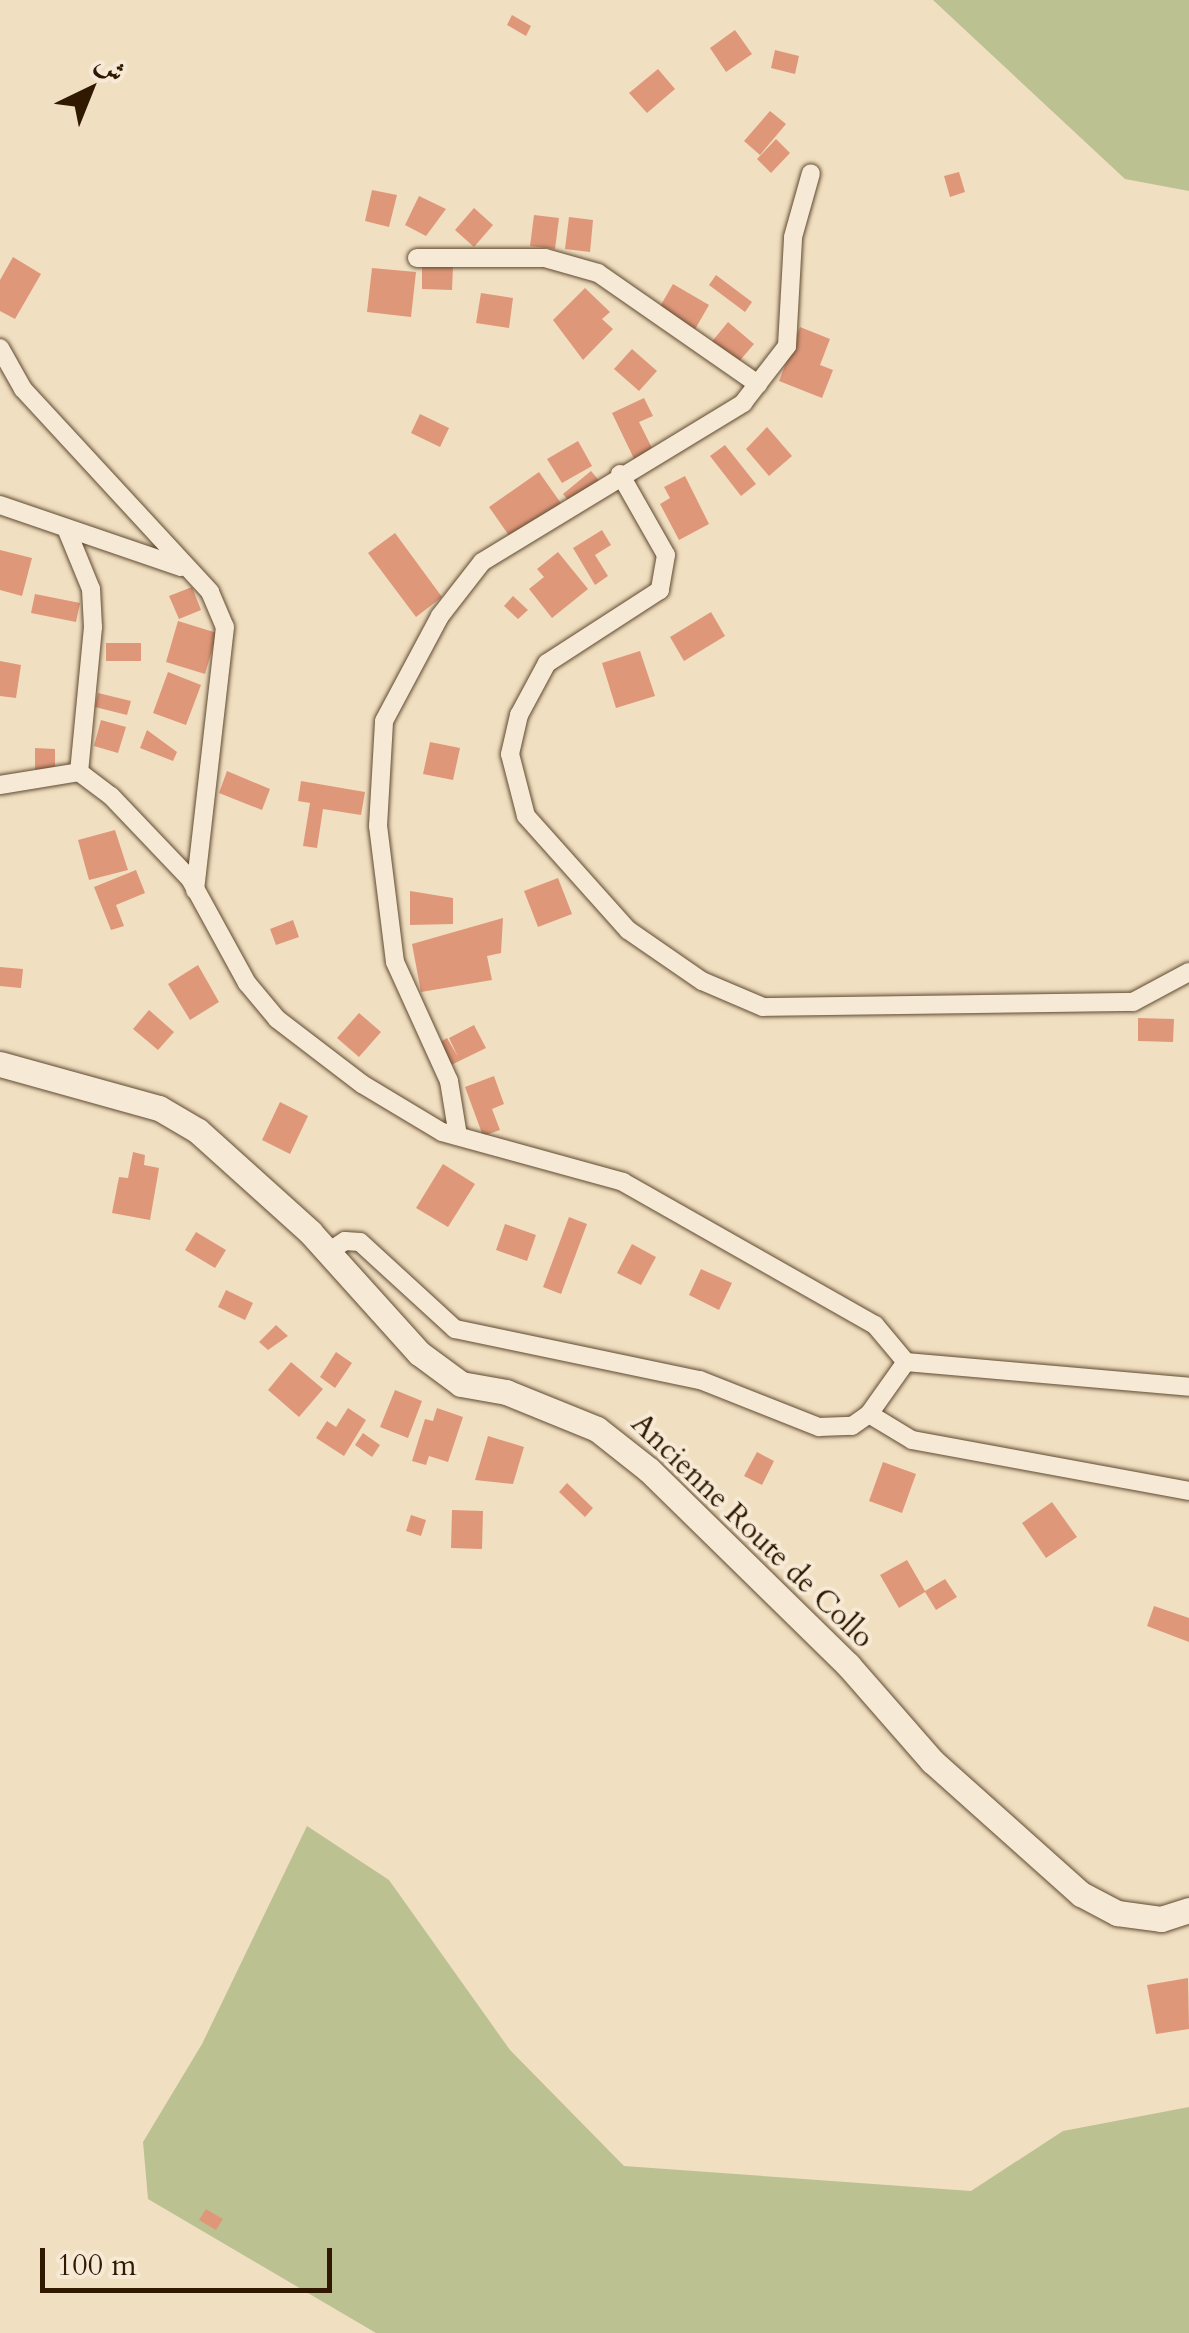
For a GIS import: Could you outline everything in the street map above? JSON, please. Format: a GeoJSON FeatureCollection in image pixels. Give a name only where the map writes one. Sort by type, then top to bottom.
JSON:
{"type":"FeatureCollection","features":[{"type":"Feature","properties":{"kind":"main road","name":"Ancienne Route de Collo"},"geometry":{"type":"LineString","coordinates":[[0,1064],[159,1108],[198,1131],[328,1252],[419,1353],[461,1384],[506,1392],[596,1429],[649,1470],[848,1666],[932,1761],[1081,1894],[1117,1913],[1161,1920],[1189,1910]]}},
{"type":"Feature","properties":{"kind":"street"},"geometry":{"type":"LineString","coordinates":[[458,1136],[449,1081],[395,962],[378,826],[384,721],[440,616],[482,562],[620,474],[743,403],[758,384],[786,346],[793,237],[811,173]]}},
{"type":"Feature","properties":{"kind":"street"},"geometry":{"type":"LineString","coordinates":[[416,258],[545,258],[598,273],[758,384]]}},
{"type":"Feature","properties":{"kind":"street"},"geometry":{"type":"LineString","coordinates":[[0,348],[22,388],[210,592],[225,627],[195,890]]}},
{"type":"Feature","properties":{"kind":"street"},"geometry":{"type":"LineString","coordinates":[[620,474],[666,555],[660,590],[547,663],[519,715],[510,754],[526,816],[628,930],[702,981],[764,1007],[1133,1002],[1189,972]]}},
{"type":"Feature","properties":{"kind":"street"},"geometry":{"type":"LineString","coordinates":[[0,505],[186,569]]}},
{"type":"Feature","properties":{"kind":"street"},"geometry":{"type":"LineString","coordinates":[[66,528],[91,589],[94,627],[79,772]]}},
{"type":"Feature","properties":{"kind":"street"},"geometry":{"type":"LineString","coordinates":[[0,786],[79,772]]}},
{"type":"Feature","properties":{"kind":"street"},"geometry":{"type":"LineString","coordinates":[[79,772],[155,836],[195,890],[247,983],[278,1019],[362,1084],[458,1136],[622,1182],[875,1325],[906,1362],[1189,1387]]}},
{"type":"Feature","properties":{"kind":"street"},"geometry":{"type":"LineString","coordinates":[[328,1252],[345,1241],[360,1242],[455,1329],[486,1339],[700,1380],[820,1426],[852,1426],[869,1414],[906,1362]]}},
{"type":"Feature","properties":{"kind":"street"},"geometry":{"type":"LineString","coordinates":[[869,1414],[912,1440],[1189,1491]]}},
{"type":"Feature","properties":{"kind":"green space"},"geometry":{"type":"Polygon","coordinates":[[[933,0],[1189,0],[1189,191],[1125,179],[933,0]]]}},
{"type":"Feature","properties":{"kind":"green space"},"geometry":{"type":"Polygon","coordinates":[[[307,1826],[389,1880],[510,2050],[624,2166],[971,2191],[1063,2131],[1189,2107],[1189,2333],[376,2333],[148,2199],[143,2142],[202,2044],[307,1826]]]}},
{"type":"Feature","properties":{"kind":"building"},"geometry":{"type":"Polygon","coordinates":[[[512,15],[531,26],[526,36],[507,25],[512,15]]]}},
{"type":"Feature","properties":{"kind":"building"},"geometry":{"type":"Polygon","coordinates":[[[735,30],[752,54],[726,72],[710,48],[735,30]]]}},
{"type":"Feature","properties":{"kind":"building"},"geometry":{"type":"Polygon","coordinates":[[[775,50],[799,56],[795,74],[771,68],[775,50]]]}},
{"type":"Feature","properties":{"kind":"building"},"geometry":{"type":"Polygon","coordinates":[[[658,69],[675,89],[647,113],[629,93],[658,69]]]}},
{"type":"Feature","properties":{"kind":"building"},"geometry":{"type":"Polygon","coordinates":[[[770,111],[786,124],[760,155],[744,141],[770,111]]]}},
{"type":"Feature","properties":{"kind":"building"},"geometry":{"type":"Polygon","coordinates":[[[776,139],[790,153],[771,173],[757,159],[776,139]]]}},
{"type":"Feature","properties":{"kind":"building"},"geometry":{"type":"Polygon","coordinates":[[[959,172],[965,192],[950,197],[944,176],[959,172]]]}},
{"type":"Feature","properties":{"kind":"building"},"geometry":{"type":"Polygon","coordinates":[[[372,190],[397,195],[389,227],[365,221],[372,190]]]}},
{"type":"Feature","properties":{"kind":"building"},"geometry":{"type":"Polygon","coordinates":[[[419,196],[446,209],[426,236],[405,225],[419,196]]]}},
{"type":"Feature","properties":{"kind":"building"},"geometry":{"type":"Polygon","coordinates":[[[474,208],[493,225],[474,247],[455,230],[474,208]]]}},
{"type":"Feature","properties":{"kind":"building"},"geometry":{"type":"Polygon","coordinates":[[[534,215],[559,218],[555,249],[530,246],[534,215]]]}},
{"type":"Feature","properties":{"kind":"building"},"geometry":{"type":"Polygon","coordinates":[[[569,217],[593,220],[590,252],[565,249],[569,217]]]}},
{"type":"Feature","properties":{"kind":"building"},"geometry":{"type":"Polygon","coordinates":[[[13,257],[41,274],[15,319],[0,311],[0,280],[13,257]]]}},
{"type":"Feature","properties":{"kind":"building"},"geometry":{"type":"Polygon","coordinates":[[[422,266],[453,267],[452,290],[422,289],[422,266]]]}},
{"type":"Feature","properties":{"kind":"building"},"geometry":{"type":"Polygon","coordinates":[[[372,268],[416,272],[411,317],[367,312],[372,268]]]}},
{"type":"Feature","properties":{"kind":"building"},"geometry":{"type":"Polygon","coordinates":[[[716,275],[752,302],[745,312],[709,285],[716,275]]]}},
{"type":"Feature","properties":{"kind":"building"},"geometry":{"type":"Polygon","coordinates":[[[673,284],[709,305],[694,331],[654,317],[673,284]]]}},
{"type":"Feature","properties":{"kind":"building"},"geometry":{"type":"Polygon","coordinates":[[[585,288],[610,312],[602,319],[613,329],[583,360],[553,320],[585,288]]]}},
{"type":"Feature","properties":{"kind":"building"},"geometry":{"type":"Polygon","coordinates":[[[481,293],[513,298],[509,328],[476,323],[481,293]]]}},
{"type":"Feature","properties":{"kind":"building"},"geometry":{"type":"Polygon","coordinates":[[[728,322],[754,344],[736,365],[710,344],[728,322]]]}},
{"type":"Feature","properties":{"kind":"building"},"geometry":{"type":"Polygon","coordinates":[[[800,327],[830,339],[820,365],[833,370],[822,398],[779,381],[800,327]]]}},
{"type":"Feature","properties":{"kind":"building"},"geometry":{"type":"Polygon","coordinates":[[[632,349],[657,371],[639,391],[614,369],[632,349]]]}},
{"type":"Feature","properties":{"kind":"building"},"geometry":{"type":"Polygon","coordinates":[[[644,398],[653,416],[639,422],[656,456],[637,465],[612,413],[644,398]]]}},
{"type":"Feature","properties":{"kind":"building"},"geometry":{"type":"Polygon","coordinates":[[[420,414],[449,428],[440,447],[411,433],[420,414]]]}},
{"type":"Feature","properties":{"kind":"building"},"geometry":{"type":"Polygon","coordinates":[[[767,427],[792,456],[769,476],[746,449],[767,427]]]}},
{"type":"Feature","properties":{"kind":"building"},"geometry":{"type":"Polygon","coordinates":[[[578,441],[592,466],[562,483],[547,459],[578,441]]]}},
{"type":"Feature","properties":{"kind":"building"},"geometry":{"type":"Polygon","coordinates":[[[725,445],[756,484],[741,496],[710,456],[725,445]]]}},
{"type":"Feature","properties":{"kind":"building"},"geometry":{"type":"Polygon","coordinates":[[[591,471],[602,484],[574,508],[563,494],[591,471]]]}},
{"type":"Feature","properties":{"kind":"building"},"geometry":{"type":"Polygon","coordinates":[[[539,472],[565,509],[515,544],[489,507],[539,472]]]}},
{"type":"Feature","properties":{"kind":"building"},"geometry":{"type":"Polygon","coordinates":[[[685,476],[709,524],[679,540],[660,504],[670,498],[664,487],[685,476]]]}},
{"type":"Feature","properties":{"kind":"building"},"geometry":{"type":"Polygon","coordinates":[[[602,530],[611,545],[595,555],[608,576],[595,585],[573,548],[602,530]]]}},
{"type":"Feature","properties":{"kind":"building"},"geometry":{"type":"Polygon","coordinates":[[[395,533],[442,597],[416,617],[368,553],[395,533]]]}},
{"type":"Feature","properties":{"kind":"building"},"geometry":{"type":"Polygon","coordinates":[[[0,550],[32,558],[22,596],[0,590],[0,550]]]}},
{"type":"Feature","properties":{"kind":"building"},"geometry":{"type":"Polygon","coordinates":[[[558,552],[588,589],[552,618],[529,589],[544,577],[537,569],[558,552]]]}},
{"type":"Feature","properties":{"kind":"building"},"geometry":{"type":"Polygon","coordinates":[[[192,587],[201,610],[179,619],[169,596],[192,587]]]}},
{"type":"Feature","properties":{"kind":"building"},"geometry":{"type":"Polygon","coordinates":[[[35,594],[80,603],[76,622],[31,613],[35,594]]]}},
{"type":"Feature","properties":{"kind":"building"},"geometry":{"type":"Polygon","coordinates":[[[513,596],[528,610],[518,619],[504,606],[513,596]]]}},
{"type":"Feature","properties":{"kind":"building"},"geometry":{"type":"Polygon","coordinates":[[[711,612],[725,636],[684,661],[670,637],[711,612]]]}},
{"type":"Feature","properties":{"kind":"building"},"geometry":{"type":"Polygon","coordinates":[[[178,621],[217,633],[205,674],[166,662],[178,621]]]}},
{"type":"Feature","properties":{"kind":"building"},"geometry":{"type":"Polygon","coordinates":[[[106,643],[141,643],[141,661],[106,661],[106,643]]]}},
{"type":"Feature","properties":{"kind":"building"},"geometry":{"type":"Polygon","coordinates":[[[640,651],[655,696],[616,708],[602,663],[640,651]]]}},
{"type":"Feature","properties":{"kind":"building"},"geometry":{"type":"Polygon","coordinates":[[[0,661],[21,665],[16,698],[0,696],[0,661]]]}},
{"type":"Feature","properties":{"kind":"building"},"geometry":{"type":"Polygon","coordinates":[[[168,672],[201,685],[186,725],[153,713],[168,672]]]}},
{"type":"Feature","properties":{"kind":"building"},"geometry":{"type":"Polygon","coordinates":[[[98,693],[131,701],[127,715],[95,707],[98,693]]]}},
{"type":"Feature","properties":{"kind":"building"},"geometry":{"type":"Polygon","coordinates":[[[101,720],[126,727],[118,753],[94,746],[101,720]]]}},
{"type":"Feature","properties":{"kind":"building"},"geometry":{"type":"Polygon","coordinates":[[[147,730],[177,752],[173,761],[140,748],[147,730]]]}},
{"type":"Feature","properties":{"kind":"building"},"geometry":{"type":"Polygon","coordinates":[[[430,742],[460,748],[453,780],[423,774],[430,742]]]}},
{"type":"Feature","properties":{"kind":"building"},"geometry":{"type":"Polygon","coordinates":[[[35,748],[55,749],[55,773],[35,772],[35,748]]]}},
{"type":"Feature","properties":{"kind":"building"},"geometry":{"type":"Polygon","coordinates":[[[227,771],[270,789],[262,810],[219,793],[227,771]]]}},
{"type":"Feature","properties":{"kind":"building"},"geometry":{"type":"Polygon","coordinates":[[[301,781],[365,792],[361,815],[323,809],[317,848],[303,846],[310,803],[298,801],[301,781]]]}},
{"type":"Feature","properties":{"kind":"building"},"geometry":{"type":"Polygon","coordinates":[[[115,830],[128,870],[89,880],[78,840],[115,830]]]}},
{"type":"Feature","properties":{"kind":"building"},"geometry":{"type":"Polygon","coordinates":[[[136,870],[145,893],[116,905],[124,926],[111,930],[94,887],[136,870]]]}},
{"type":"Feature","properties":{"kind":"building"},"geometry":{"type":"Polygon","coordinates":[[[558,878],[572,914],[538,927],[524,891],[558,878]]]}},
{"type":"Feature","properties":{"kind":"building"},"geometry":{"type":"Polygon","coordinates":[[[410,891],[453,898],[453,924],[410,925],[410,891]]]}},
{"type":"Feature","properties":{"kind":"building"},"geometry":{"type":"Polygon","coordinates":[[[503,918],[501,953],[487,956],[492,980],[421,992],[412,944],[503,918]]]}},
{"type":"Feature","properties":{"kind":"building"},"geometry":{"type":"Polygon","coordinates":[[[293,920],[299,937],[276,945],[270,929],[293,920]]]}},
{"type":"Feature","properties":{"kind":"building"},"geometry":{"type":"Polygon","coordinates":[[[198,965],[219,1002],[190,1020],[168,984],[198,965]]]}},
{"type":"Feature","properties":{"kind":"building"},"geometry":{"type":"Polygon","coordinates":[[[0,967],[23,969],[21,988],[0,986],[0,967]]]}},
{"type":"Feature","properties":{"kind":"building"},"geometry":{"type":"Polygon","coordinates":[[[149,1010],[174,1032],[158,1050],[133,1029],[149,1010]]]}},
{"type":"Feature","properties":{"kind":"building"},"geometry":{"type":"Polygon","coordinates":[[[359,1013],[381,1032],[359,1057],[337,1038],[359,1013]]]}},
{"type":"Feature","properties":{"kind":"building"},"geometry":{"type":"Polygon","coordinates":[[[1138,1018],[1174,1019],[1173,1042],[1138,1041],[1138,1018]]]}},
{"type":"Feature","properties":{"kind":"building"},"geometry":{"type":"Polygon","coordinates":[[[474,1025],[486,1048],[449,1066],[437,1044],[447,1038],[458,1057],[449,1038],[474,1025]]]}},
{"type":"Feature","properties":{"kind":"building"},"geometry":{"type":"Polygon","coordinates":[[[494,1076],[504,1104],[492,1109],[500,1130],[483,1136],[465,1087],[494,1076]]]}},
{"type":"Feature","properties":{"kind":"building"},"geometry":{"type":"Polygon","coordinates":[[[280,1102],[308,1116],[290,1154],[262,1140],[280,1102]]]}},
{"type":"Feature","properties":{"kind":"building"},"geometry":{"type":"Polygon","coordinates":[[[133,1152],[145,1155],[144,1165],[159,1168],[150,1220],[112,1213],[119,1177],[128,1178],[133,1152]]]}},
{"type":"Feature","properties":{"kind":"building"},"geometry":{"type":"Polygon","coordinates":[[[443,1164],[475,1184],[448,1227],[416,1208],[443,1164]]]}},
{"type":"Feature","properties":{"kind":"building"},"geometry":{"type":"Polygon","coordinates":[[[569,1217],[587,1224],[561,1294],[543,1287],[569,1217]]]}},
{"type":"Feature","properties":{"kind":"building"},"geometry":{"type":"Polygon","coordinates":[[[505,1224],[536,1235],[527,1261],[496,1250],[505,1224]]]}},
{"type":"Feature","properties":{"kind":"building"},"geometry":{"type":"Polygon","coordinates":[[[196,1232],[226,1250],[215,1268],[185,1250],[196,1232]]]}},
{"type":"Feature","properties":{"kind":"building"},"geometry":{"type":"Polygon","coordinates":[[[632,1244],[656,1257],[641,1285],[617,1273],[632,1244]]]}},
{"type":"Feature","properties":{"kind":"building"},"geometry":{"type":"Polygon","coordinates":[[[701,1269],[732,1283],[719,1310],[689,1295],[701,1269]]]}},
{"type":"Feature","properties":{"kind":"building"},"geometry":{"type":"Polygon","coordinates":[[[226,1290],[253,1303],[245,1320],[218,1307],[226,1290]]]}},
{"type":"Feature","properties":{"kind":"building"},"geometry":{"type":"Polygon","coordinates":[[[276,1325],[288,1336],[268,1350],[259,1342],[276,1325]]]}},
{"type":"Feature","properties":{"kind":"building"},"geometry":{"type":"Polygon","coordinates":[[[336,1352],[352,1363],[335,1388],[320,1377],[336,1352]]]}},
{"type":"Feature","properties":{"kind":"building"},"geometry":{"type":"Polygon","coordinates":[[[291,1362],[323,1389],[299,1417],[268,1390],[291,1362]]]}},
{"type":"Feature","properties":{"kind":"building"},"geometry":{"type":"Polygon","coordinates":[[[395,1390],[422,1401],[408,1438],[380,1427],[395,1390]]]}},
{"type":"Feature","properties":{"kind":"building"},"geometry":{"type":"Polygon","coordinates":[[[348,1408],[366,1420],[344,1456],[316,1438],[327,1421],[336,1427],[348,1408]]]}},
{"type":"Feature","properties":{"kind":"building"},"geometry":{"type":"Polygon","coordinates":[[[437,1408],[463,1417],[448,1462],[429,1456],[426,1465],[412,1461],[425,1419],[433,1421],[437,1408]]]}},
{"type":"Feature","properties":{"kind":"building"},"geometry":{"type":"Polygon","coordinates":[[[363,1433],[380,1445],[372,1457],[355,1445],[363,1433]]]}},
{"type":"Feature","properties":{"kind":"building"},"geometry":{"type":"Polygon","coordinates":[[[488,1436],[524,1447],[513,1484],[475,1480],[488,1436]]]}},
{"type":"Feature","properties":{"kind":"building"},"geometry":{"type":"Polygon","coordinates":[[[757,1452],[774,1461],[762,1485],[744,1476],[757,1452]]]}},
{"type":"Feature","properties":{"kind":"building"},"geometry":{"type":"Polygon","coordinates":[[[883,1462],[916,1474],[902,1513],[869,1501],[883,1462]]]}},
{"type":"Feature","properties":{"kind":"building"},"geometry":{"type":"Polygon","coordinates":[[[567,1483],[593,1508],[585,1517],[559,1492],[567,1483]]]}},
{"type":"Feature","properties":{"kind":"building"},"geometry":{"type":"Polygon","coordinates":[[[1052,1502],[1077,1537],[1046,1558],[1022,1523],[1052,1502]]]}},
{"type":"Feature","properties":{"kind":"building"},"geometry":{"type":"Polygon","coordinates":[[[452,1510],[483,1511],[482,1549],[451,1548],[452,1510]]]}},
{"type":"Feature","properties":{"kind":"building"},"geometry":{"type":"Polygon","coordinates":[[[411,1515],[426,1520],[421,1536],[406,1531],[411,1515]]]}},
{"type":"Feature","properties":{"kind":"building"},"geometry":{"type":"Polygon","coordinates":[[[907,1560],[925,1591],[945,1579],[957,1597],[936,1610],[925,1592],[899,1608],[880,1575],[907,1560]]]}},
{"type":"Feature","properties":{"kind":"building"},"geometry":{"type":"Polygon","coordinates":[[[1154,1606],[1189,1618],[1189,1642],[1147,1626],[1154,1606]]]}},
{"type":"Feature","properties":{"kind":"building"},"geometry":{"type":"Polygon","coordinates":[[[1188,1978],[1189,2029],[1156,2034],[1147,1985],[1188,1978]]]}},
{"type":"Feature","properties":{"kind":"building"},"geometry":{"type":"Polygon","coordinates":[[[206,2209],[223,2219],[216,2230],[199,2220],[206,2209]]]}}]}
